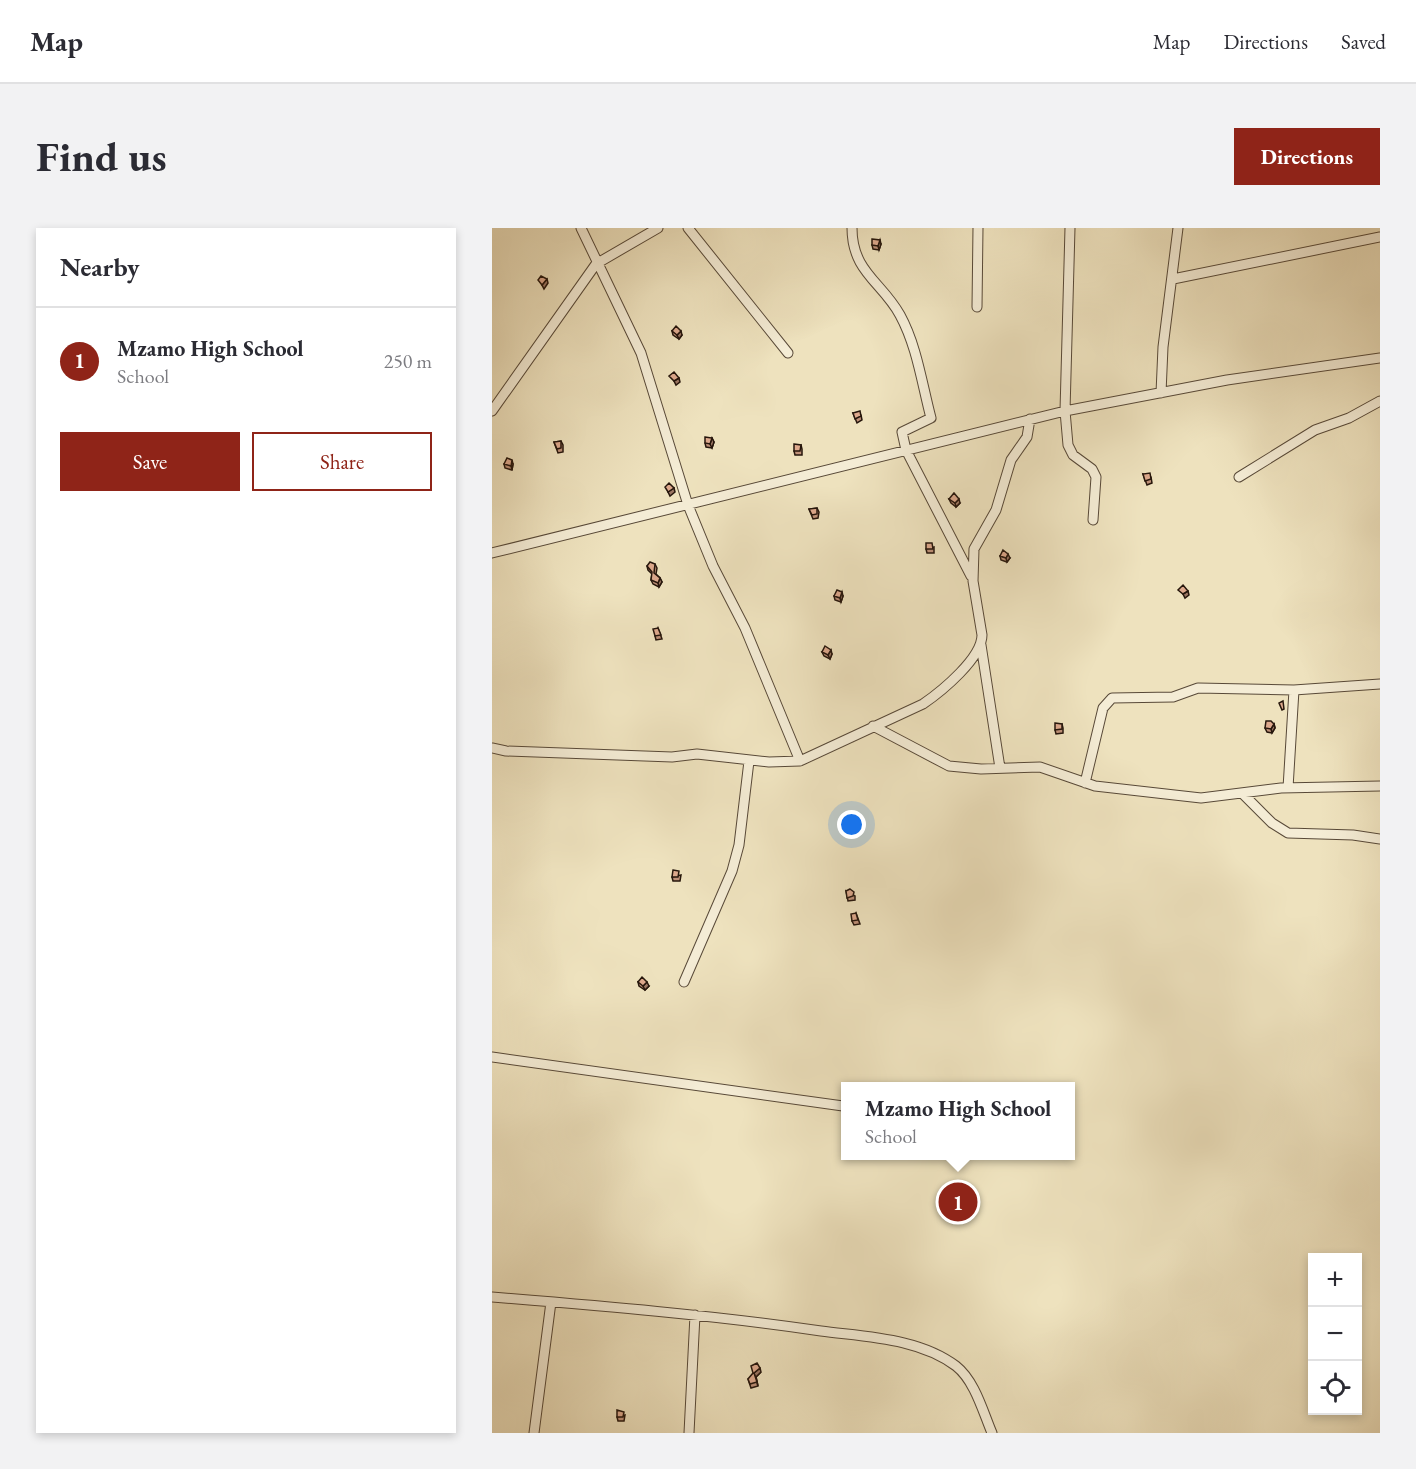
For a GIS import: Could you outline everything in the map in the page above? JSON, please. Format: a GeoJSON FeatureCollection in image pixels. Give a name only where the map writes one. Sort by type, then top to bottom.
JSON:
{"type":"FeatureCollection","features":[{"type":"Feature","properties":{"kind":"street"},"geometry":{"type":"LineString","coordinates":[[581,228],[596,264],[641,353],[688,505],[712,566],[745,628],[800,761]]}},
{"type":"Feature","properties":{"kind":"street"},"geometry":{"type":"LineString","coordinates":[[492,411],[596,264],[658,228]]}},
{"type":"Feature","properties":{"kind":"street"},"geometry":{"type":"LineString","coordinates":[[688,228],[788,352]]}},
{"type":"Feature","properties":{"kind":"street"},"geometry":{"type":"LineString","coordinates":[[852,228],[857,260],[900,314],[912,341],[931,418],[902,432],[906,450],[973,580]]}},
{"type":"Feature","properties":{"kind":"street"},"geometry":{"type":"LineString","coordinates":[[976,307],[978,228]]}},
{"type":"Feature","properties":{"kind":"street"},"geometry":{"type":"LineString","coordinates":[[1070,228],[1065,411],[1068,445],[1073,454],[1092,469],[1096,477],[1093,520]]}},
{"type":"Feature","properties":{"kind":"street"},"geometry":{"type":"LineString","coordinates":[[1161,393],[1163,348],[1178,228]]}},
{"type":"Feature","properties":{"kind":"street"},"geometry":{"type":"LineString","coordinates":[[1173,279],[1380,237]]}},
{"type":"Feature","properties":{"kind":"street"},"geometry":{"type":"LineString","coordinates":[[492,553],[1065,411],[1227,380],[1380,358]]}},
{"type":"Feature","properties":{"kind":"street"},"geometry":{"type":"LineString","coordinates":[[1239,477],[1316,430],[1349,418],[1380,401]]}},
{"type":"Feature","properties":{"kind":"street"},"geometry":{"type":"LineString","coordinates":[[1000,768],[973,580],[974,549],[996,510],[1011,460],[1027,437],[1030,419]]}},
{"type":"Feature","properties":{"kind":"street"},"geometry":{"type":"LineString","coordinates":[[492,748],[506,752],[621,757],[672,757],[697,754],[749,760],[800,761],[923,704],[939,693],[973,658],[981,645]]}},
{"type":"Feature","properties":{"kind":"street"},"geometry":{"type":"LineString","coordinates":[[1085,783],[1103,708],[1112,698],[1173,697],[1198,688],[1294,690],[1380,684]]}},
{"type":"Feature","properties":{"kind":"street"},"geometry":{"type":"LineString","coordinates":[[1288,788],[1294,690]]}},
{"type":"Feature","properties":{"kind":"street"},"geometry":{"type":"LineString","coordinates":[[873,726],[949,766],[1046,768],[1085,783],[1201,798],[1288,788],[1380,786]]}},
{"type":"Feature","properties":{"kind":"street"},"geometry":{"type":"LineString","coordinates":[[684,982],[732,871],[739,845],[749,760]]}},
{"type":"Feature","properties":{"kind":"street"},"geometry":{"type":"LineString","coordinates":[[1243,794],[1272,823],[1288,833],[1353,835],[1380,839]]}},
{"type":"Feature","properties":{"kind":"street"},"geometry":{"type":"LineString","coordinates":[[492,1057],[841,1106]]}},
{"type":"Feature","properties":{"kind":"street"},"geometry":{"type":"LineString","coordinates":[[492,1297],[695,1315],[880,1339],[931,1350],[958,1367],[973,1389],[992,1433]]}},
{"type":"Feature","properties":{"kind":"street"},"geometry":{"type":"LineString","coordinates":[[534,1433],[551,1302]]}},
{"type":"Feature","properties":{"kind":"street"},"geometry":{"type":"LineString","coordinates":[[690,1433],[695,1315]]}},
{"type":"Feature","properties":{"kind":"building"},"geometry":{"type":"Polygon","coordinates":[[[872,239],[880,240],[878,246],[872,245],[872,239]]]}},
{"type":"Feature","properties":{"kind":"building"},"geometry":{"type":"Polygon","coordinates":[[[541,276],[547,279],[542,285],[538,280],[541,276]]]}},
{"type":"Feature","properties":{"kind":"building"},"geometry":{"type":"Polygon","coordinates":[[[676,326],[681,331],[677,335],[672,331],[676,326]]]}},
{"type":"Feature","properties":{"kind":"building"},"geometry":{"type":"Polygon","coordinates":[[[674,372],[679,378],[674,381],[669,376],[674,372]]]}},
{"type":"Feature","properties":{"kind":"building"},"geometry":{"type":"Polygon","coordinates":[[[860,411],[861,416],[855,419],[853,413],[860,411]]]}},
{"type":"Feature","properties":{"kind":"building"},"geometry":{"type":"Polygon","coordinates":[[[705,437],[712,438],[710,444],[705,443],[705,437]]]}},
{"type":"Feature","properties":{"kind":"building"},"geometry":{"type":"Polygon","coordinates":[[[561,441],[561,448],[557,449],[554,442],[561,441]]]}},
{"type":"Feature","properties":{"kind":"building"},"geometry":{"type":"Polygon","coordinates":[[[794,444],[801,445],[800,451],[794,451],[794,444]]]}},
{"type":"Feature","properties":{"kind":"building"},"geometry":{"type":"Polygon","coordinates":[[[507,458],[512,460],[511,466],[504,464],[507,458]]]}},
{"type":"Feature","properties":{"kind":"building"},"geometry":{"type":"Polygon","coordinates":[[[1150,473],[1151,479],[1145,481],[1143,474],[1150,473]]]}},
{"type":"Feature","properties":{"kind":"building"},"geometry":{"type":"Polygon","coordinates":[[[669,483],[674,488],[668,492],[665,487],[669,483]]]}},
{"type":"Feature","properties":{"kind":"building"},"geometry":{"type":"Polygon","coordinates":[[[954,493],[959,499],[955,503],[949,499],[954,493]]]}},
{"type":"Feature","properties":{"kind":"building"},"geometry":{"type":"Polygon","coordinates":[[[817,508],[817,514],[812,515],[809,509],[817,508]]]}},
{"type":"Feature","properties":{"kind":"building"},"geometry":{"type":"Polygon","coordinates":[[[926,543],[932,543],[933,549],[926,549],[926,543]]]}},
{"type":"Feature","properties":{"kind":"building"},"geometry":{"type":"Polygon","coordinates":[[[1003,550],[1008,554],[1006,558],[1000,556],[1003,550]]]}},
{"type":"Feature","properties":{"kind":"building"},"geometry":{"type":"Polygon","coordinates":[[[650,562],[655,564],[654,573],[660,578],[658,583],[651,580],[652,572],[647,566],[650,562]]]}},
{"type":"Feature","properties":{"kind":"building"},"geometry":{"type":"Polygon","coordinates":[[[1183,585],[1188,591],[1183,594],[1178,590],[1183,585]]]}},
{"type":"Feature","properties":{"kind":"building"},"geometry":{"type":"Polygon","coordinates":[[[837,590],[842,592],[840,598],[834,596],[837,590]]]}},
{"type":"Feature","properties":{"kind":"building"},"geometry":{"type":"Polygon","coordinates":[[[658,628],[661,635],[655,636],[653,629],[658,628]]]}},
{"type":"Feature","properties":{"kind":"building"},"geometry":{"type":"Polygon","coordinates":[[[825,646],[831,650],[828,655],[822,652],[825,646]]]}},
{"type":"Feature","properties":{"kind":"building"},"geometry":{"type":"Polygon","coordinates":[[[1283,701],[1284,709],[1282,710],[1279,703],[1283,701]]]}},
{"type":"Feature","properties":{"kind":"building"},"geometry":{"type":"Polygon","coordinates":[[[1266,721],[1274,724],[1271,729],[1265,728],[1266,721]]]}},
{"type":"Feature","properties":{"kind":"building"},"geometry":{"type":"Polygon","coordinates":[[[1055,723],[1062,724],[1062,729],[1055,730],[1055,723]]]}},
{"type":"Feature","properties":{"kind":"building"},"geometry":{"type":"Polygon","coordinates":[[[673,870],[679,871],[678,877],[672,877],[673,870]]]}},
{"type":"Feature","properties":{"kind":"building"},"geometry":{"type":"Polygon","coordinates":[[[850,889],[854,892],[853,896],[847,898],[846,891],[850,889]]]}},
{"type":"Feature","properties":{"kind":"building"},"geometry":{"type":"Polygon","coordinates":[[[856,913],[858,920],[852,921],[851,914],[856,913]]]}},
{"type":"Feature","properties":{"kind":"building"},"geometry":{"type":"Polygon","coordinates":[[[642,977],[647,982],[643,986],[638,982],[642,977]]]}},
{"type":"Feature","properties":{"kind":"building"},"geometry":{"type":"Polygon","coordinates":[[[757,1363],[760,1368],[754,1373],[757,1382],[750,1384],[748,1379],[753,1373],[751,1366],[757,1363]]]}},
{"type":"Feature","properties":{"kind":"building"},"geometry":{"type":"Polygon","coordinates":[[[617,1410],[624,1412],[623,1417],[617,1417],[617,1410]]]}},
{"type":"Feature","properties":{"kind":"place","name":"Mzamo High School"},"geometry":{"type":"Point","coordinates":[958,1202]}}]}
